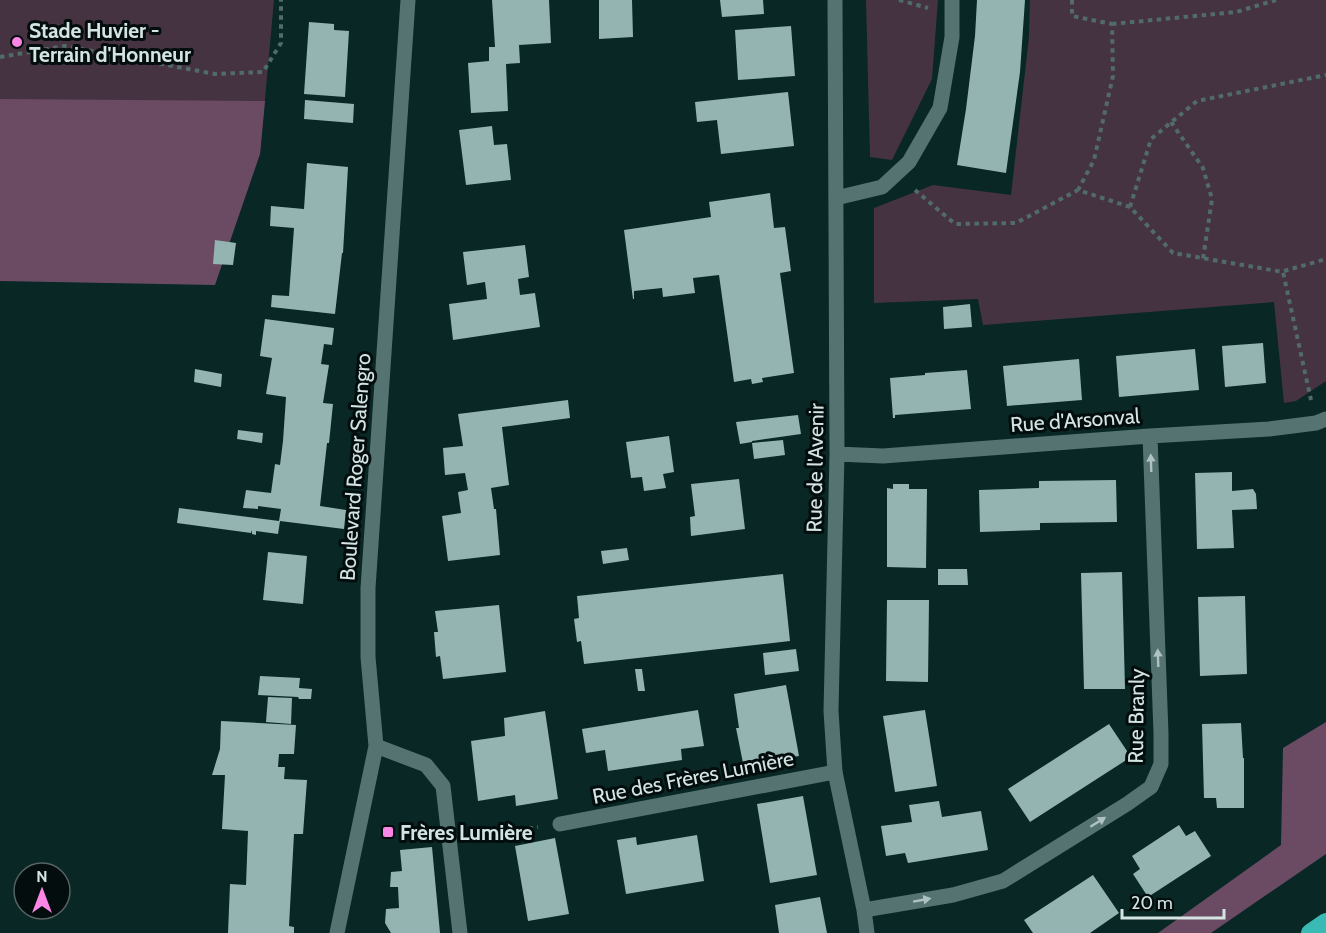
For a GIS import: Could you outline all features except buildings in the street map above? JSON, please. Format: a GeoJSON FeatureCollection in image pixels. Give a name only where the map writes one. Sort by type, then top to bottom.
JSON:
{"type":"FeatureCollection","features":[{"type":"Feature","properties":{"kind":"highway"},"geometry":{"type":"LineString","coordinates":[[1310,933],[1326,922]]}},
{"type":"Feature","properties":{"kind":"street","name":"Boulevard Roger Salengro"},"geometry":{"type":"LineString","coordinates":[[337,933],[376,746],[368,657],[368,588],[408,0]]}},
{"type":"Feature","properties":{"kind":"street","name":"Rue de l'Avenir"},"geometry":{"type":"LineString","coordinates":[[835,0],[837,454],[831,711],[835,772],[867,933]]}},
{"type":"Feature","properties":{"kind":"street"},"geometry":{"type":"LineString","coordinates":[[836,198],[882,187],[909,162],[940,108],[952,37],[952,0]]}},
{"type":"Feature","properties":{"kind":"street","name":"Rue d'Arsonval"},"geometry":{"type":"LineString","coordinates":[[837,454],[883,456],[1150,435],[1269,429],[1321,421]]}},
{"type":"Feature","properties":{"kind":"street","name":"Rue Branly"},"geometry":{"type":"LineString","coordinates":[[864,910],[953,895],[1003,882],[1151,787],[1161,764],[1161,733],[1150,435]]}},
{"type":"Feature","properties":{"kind":"street"},"geometry":{"type":"LineString","coordinates":[[376,746],[426,765],[443,786],[460,933]]}},
{"type":"Feature","properties":{"kind":"street","name":"Rue des Frères Lumière"},"geometry":{"type":"LineString","coordinates":[[560,824],[835,772]]}},
{"type":"Feature","properties":{"kind":"path"},"geometry":{"type":"LineString","coordinates":[[0,57],[65,46],[215,74],[263,72],[281,44],[280,0]]}},
{"type":"Feature","properties":{"kind":"path"},"geometry":{"type":"LineString","coordinates":[[1072,0],[1072,16],[1112,24],[1236,12],[1276,0]]}},
{"type":"Feature","properties":{"kind":"path"},"geometry":{"type":"LineString","coordinates":[[896,174],[955,224],[1016,223],[1078,190],[1094,160],[1113,76],[1112,24]]}},
{"type":"Feature","properties":{"kind":"path"},"geometry":{"type":"LineString","coordinates":[[1130,207],[1151,139],[1197,101],[1326,75]]}},
{"type":"Feature","properties":{"kind":"path"},"geometry":{"type":"LineString","coordinates":[[1171,122],[1203,168],[1212,200],[1203,259]]}},
{"type":"Feature","properties":{"kind":"path"},"geometry":{"type":"LineString","coordinates":[[1078,190],[1130,207],[1173,253],[1283,272],[1326,258]]}},
{"type":"Feature","properties":{"kind":"path"},"geometry":{"type":"LineString","coordinates":[[1283,272],[1321,421]]}},
{"type":"Feature","properties":{"kind":"path"},"geometry":{"type":"LineString","coordinates":[[450,841],[560,824]]}},
{"type":"Feature","properties":{"kind":"shaded area"},"geometry":{"type":"Polygon","coordinates":[[[0,0],[274,0],[260,154],[0,154],[0,0]]]}},
{"type":"Feature","properties":{"kind":"shaded area"},"geometry":{"type":"Polygon","coordinates":[[[866,0],[938,0],[932,79],[892,160],[870,157],[866,0]]]}},
{"type":"Feature","properties":{"kind":"shaded area"},"geometry":{"type":"Polygon","coordinates":[[[1030,0],[1326,0],[1326,381],[1296,401],[1284,403],[1274,302],[983,325],[978,299],[874,303],[874,208],[933,185],[1011,195],[1029,37],[1030,0]]]}},
{"type":"Feature","properties":{"kind":"shaded area"},"geometry":{"type":"Polygon","coordinates":[[[0,99],[265,101],[260,154],[215,285],[0,281],[0,99]]]}},
{"type":"Feature","properties":{"kind":"shaded area"},"geometry":{"type":"Polygon","coordinates":[[[1326,722],[1326,854],[1211,933],[1158,933],[1281,845],[1283,748],[1326,722]]]}},
{"type":"Feature","properties":{"kind":"place","name":"Stade Huvier - Terrain d'Honneur"},"geometry":{"type":"Point","coordinates":[17,42]}},
{"type":"Feature","properties":{"kind":"place","name":"Frères Lumière"},"geometry":{"type":"Point","coordinates":[388,832]}}]}
